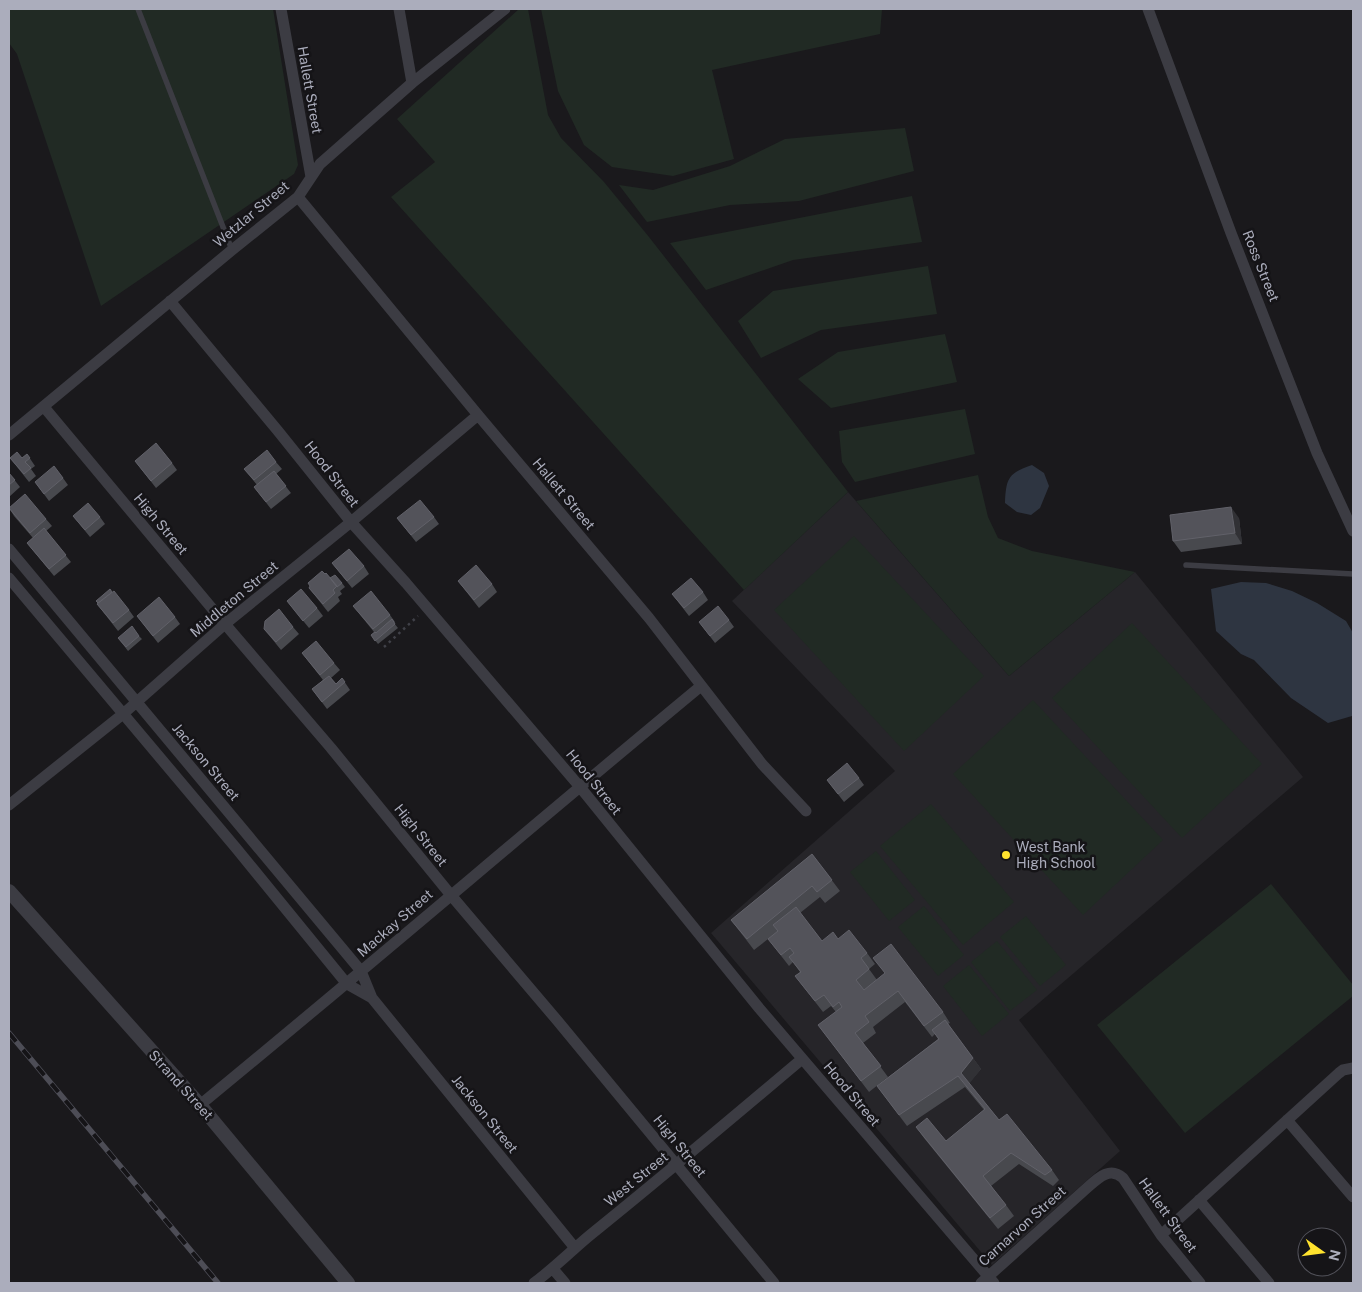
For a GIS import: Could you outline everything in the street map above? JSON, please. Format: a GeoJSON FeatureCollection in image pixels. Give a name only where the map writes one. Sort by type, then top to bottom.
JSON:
{"type":"FeatureCollection","features":[{"type":"Feature","properties":{"kind":"street","name":"Hallett Street"},"geometry":{"type":"LineString","coordinates":[[281,9],[310,177]]}},
{"type":"Feature","properties":{"kind":"street"},"geometry":{"type":"LineString","coordinates":[[399,9],[412,83]]}},
{"type":"Feature","properties":{"kind":"street","name":"Wetzlar Street"},"geometry":{"type":"LineString","coordinates":[[9,435],[298,197],[320,164],[412,83],[505,9]]}},
{"type":"Feature","properties":{"kind":"street","name":"Ross Street"},"geometry":{"type":"LineString","coordinates":[[1148,9],[1231,233],[1317,453],[1353,531]]}},
{"type":"Feature","properties":{"kind":"street","name":"Hallett Street"},"geometry":{"type":"LineString","coordinates":[[298,197],[649,618],[762,764],[806,811]]}},
{"type":"Feature","properties":{"kind":"street","name":"Hood Street"},"geometry":{"type":"LineString","coordinates":[[170,301],[351,522],[580,787],[759,1008],[988,1281]]}},
{"type":"Feature","properties":{"kind":"street","name":"High Street"},"geometry":{"type":"LineString","coordinates":[[44,407],[331,748],[774,1283]]}},
{"type":"Feature","properties":{"kind":"street","name":"Middleton Street"},"geometry":{"type":"LineString","coordinates":[[9,805],[123,714],[225,624],[351,522],[478,415]]}},
{"type":"Feature","properties":{"kind":"street","name":"Jackson Street"},"geometry":{"type":"LineString","coordinates":[[9,549],[361,971],[372,998],[575,1248]]}},
{"type":"Feature","properties":{"kind":"street","name":"Jackson Street"},"geometry":{"type":"LineString","coordinates":[[9,578],[347,984],[372,998]]}},
{"type":"Feature","properties":{"kind":"street","name":"Mackay Street"},"geometry":{"type":"LineString","coordinates":[[200,1105],[701,686]]}},
{"type":"Feature","properties":{"kind":"street","name":"Strand Street"},"geometry":{"type":"LineString","coordinates":[[9,891],[200,1105],[348,1283]]}},
{"type":"Feature","properties":{"kind":"street","name":"West Street"},"geometry":{"type":"LineString","coordinates":[[534,1283],[802,1059]]}},
{"type":"Feature","properties":{"kind":"street"},"geometry":{"type":"LineString","coordinates":[[1161,1235],[1339,1073],[1353,1068]]}},
{"type":"Feature","properties":{"kind":"street"},"geometry":{"type":"LineString","coordinates":[[1287,1120],[1353,1197]]}},
{"type":"Feature","properties":{"kind":"street","name":"Hallett Street"},"geometry":{"type":"LineString","coordinates":[[1084,1190],[1104,1174],[1110,1172],[1117,1174],[1130,1187],[1161,1235],[1200,1283]]}},
{"type":"Feature","properties":{"kind":"street","name":"Carnarvon Street"},"geometry":{"type":"LineString","coordinates":[[988,1281],[1044,1225],[1084,1190]]}},
{"type":"Feature","properties":{"kind":"street"},"geometry":{"type":"LineString","coordinates":[[1199,1200],[1269,1283]]}},
{"type":"Feature","properties":{"kind":"street"},"geometry":{"type":"LineString","coordinates":[[553,1268],[565,1283]]}},
{"type":"Feature","properties":{"kind":"lane"},"geometry":{"type":"LineString","coordinates":[[138,9],[232,250]]}},
{"type":"Feature","properties":{"kind":"lane"},"geometry":{"type":"LineString","coordinates":[[1186,565],[1353,574]]}},
{"type":"Feature","properties":{"kind":"path"},"geometry":{"type":"LineString","coordinates":[[384,647],[427,608]]}},
{"type":"Feature","properties":{"kind":"shaded area"},"geometry":{"type":"Polygon","coordinates":[[[9,9],[273,9],[298,165],[294,174],[101,306],[17,54],[9,43],[9,9]]]}},
{"type":"Feature","properties":{"kind":"shaded area"},"geometry":{"type":"Polygon","coordinates":[[[519,9],[528,9],[548,115],[561,138],[604,182],[649,237],[848,492],[744,590],[391,197],[435,162],[397,119],[519,9]]]}},
{"type":"Feature","properties":{"kind":"shaded area"},"geometry":{"type":"Polygon","coordinates":[[[541,9],[882,9],[880,34],[712,70],[734,159],[673,176],[612,167],[584,145],[558,91],[541,9]]]}},
{"type":"Feature","properties":{"kind":"shaded area"},"geometry":{"type":"Polygon","coordinates":[[[905,128],[914,171],[799,201],[730,205],[647,222],[619,185],[653,190],[730,166],[785,139],[905,128]]]}},
{"type":"Feature","properties":{"kind":"shaded area"},"geometry":{"type":"Polygon","coordinates":[[[912,196],[922,242],[793,260],[706,290],[670,243],[912,196]]]}},
{"type":"Feature","properties":{"kind":"shaded area"},"geometry":{"type":"Polygon","coordinates":[[[928,266],[937,314],[821,330],[761,358],[738,321],[773,291],[928,266]]]}},
{"type":"Feature","properties":{"kind":"shaded area"},"geometry":{"type":"Polygon","coordinates":[[[945,334],[957,382],[831,408],[798,379],[838,352],[945,334]]]}},
{"type":"Feature","properties":{"kind":"shaded area"},"geometry":{"type":"Polygon","coordinates":[[[965,409],[975,454],[855,482],[842,462],[839,431],[965,409]]]}},
{"type":"Feature","properties":{"kind":"shaded area"},"geometry":{"type":"Polygon","coordinates":[[[978,475],[988,517],[998,538],[1032,551],[1135,572],[1009,676],[856,501],[978,475]]]}},
{"type":"Feature","properties":{"kind":"shaded area","name":"West Bank High School"},"geometry":{"type":"Polygon","coordinates":[[[848,492],[1009,676],[1135,572],[1303,777],[1019,1020],[1120,1151],[992,1265],[711,933],[895,771],[732,601],[848,492]]]}},
{"type":"Feature","properties":{"kind":"shaded area"},"geometry":{"type":"Polygon","coordinates":[[[854,536],[984,676],[904,751],[774,610],[854,536]]]}},
{"type":"Feature","properties":{"kind":"shaded area"},"geometry":{"type":"Polygon","coordinates":[[[1132,623],[1262,764],[1182,838],[1052,698],[1132,623]]]}},
{"type":"Feature","properties":{"kind":"shaded area"},"geometry":{"type":"Polygon","coordinates":[[[1033,700],[1163,840],[1083,915],[953,774],[1033,700]]]}},
{"type":"Feature","properties":{"kind":"shaded area"},"geometry":{"type":"Polygon","coordinates":[[[931,804],[1014,902],[963,945],[880,846],[931,804]]]}},
{"type":"Feature","properties":{"kind":"shaded area"},"geometry":{"type":"Polygon","coordinates":[[[876,851],[915,900],[889,921],[850,872],[876,851]]]}},
{"type":"Feature","properties":{"kind":"shaded area"},"geometry":{"type":"Polygon","coordinates":[[[1271,884],[1353,985],[1353,996],[1185,1133],[1097,1025],[1271,884]]]}},
{"type":"Feature","properties":{"kind":"shaded area"},"geometry":{"type":"Polygon","coordinates":[[[924,906],[964,955],[938,976],[898,927],[924,906]]]}},
{"type":"Feature","properties":{"kind":"shaded area"},"geometry":{"type":"Polygon","coordinates":[[[1026,916],[1066,965],[1040,986],[1000,937],[1026,916]]]}},
{"type":"Feature","properties":{"kind":"shaded area"},"geometry":{"type":"Polygon","coordinates":[[[997,941],[1037,990],[1010,1011],[971,962],[997,941]]]}},
{"type":"Feature","properties":{"kind":"shaded area"},"geometry":{"type":"Polygon","coordinates":[[[969,965],[1009,1014],[982,1036],[943,986],[969,965]]]}},
{"type":"Feature","properties":{"kind":"water"},"geometry":{"type":"Polygon","coordinates":[[[1032,465],[1044,473],[1049,486],[1040,508],[1031,515],[1017,512],[1005,503],[1006,488],[1010,478],[1018,471],[1032,465]]]}},
{"type":"Feature","properties":{"kind":"water"},"geometry":{"type":"Polygon","coordinates":[[[1241,582],[1266,583],[1292,591],[1317,603],[1346,621],[1353,633],[1352,716],[1328,723],[1291,698],[1254,660],[1241,654],[1216,631],[1211,589],[1241,582]]]}},
{"type":"Feature","properties":{"kind":"building"},"geometry":{"type":"Polygon","coordinates":[[[156,443],[172,463],[151,481],[135,461],[156,443]]]}},
{"type":"Feature","properties":{"kind":"building"},"geometry":{"type":"Polygon","coordinates":[[[267,450],[276,462],[254,480],[244,469],[267,450]]]}},
{"type":"Feature","properties":{"kind":"building"},"geometry":{"type":"Polygon","coordinates":[[[17,452],[22,458],[27,454],[30,458],[25,462],[31,468],[24,474],[10,458],[17,452]]]}},
{"type":"Feature","properties":{"kind":"building"},"geometry":{"type":"Polygon","coordinates":[[[54,466],[63,478],[44,494],[35,482],[54,466]]]}},
{"type":"Feature","properties":{"kind":"building"},"geometry":{"type":"Polygon","coordinates":[[[274,471],[286,486],[266,502],[254,487],[274,471]]]}},
{"type":"Feature","properties":{"kind":"building"},"geometry":{"type":"Polygon","coordinates":[[[9,473],[15,480],[9,485],[9,473]]]}},
{"type":"Feature","properties":{"kind":"building"},"geometry":{"type":"Polygon","coordinates":[[[25,494],[46,519],[30,533],[9,508],[25,494]]]}},
{"type":"Feature","properties":{"kind":"building"},"geometry":{"type":"Polygon","coordinates":[[[420,500],[434,517],[411,535],[397,518],[420,500]]]}},
{"type":"Feature","properties":{"kind":"building"},"geometry":{"type":"Polygon","coordinates":[[[88,503],[100,517],[85,530],[73,516],[88,503]]]}},
{"type":"Feature","properties":{"kind":"building"},"geometry":{"type":"Polygon","coordinates":[[[1231,507],[1235,533],[1173,541],[1170,515],[1231,507]]]}},
{"type":"Feature","properties":{"kind":"building"},"geometry":{"type":"Polygon","coordinates":[[[44,528],[66,555],[49,569],[27,543],[44,528]]]}},
{"type":"Feature","properties":{"kind":"building"},"geometry":{"type":"Polygon","coordinates":[[[349,549],[364,566],[347,581],[332,563],[349,549]]]}},
{"type":"Feature","properties":{"kind":"building"},"geometry":{"type":"Polygon","coordinates":[[[476,565],[492,584],[474,600],[458,581],[476,565]]]}},
{"type":"Feature","properties":{"kind":"building"},"geometry":{"type":"Polygon","coordinates":[[[322,571],[337,586],[333,590],[335,593],[323,604],[309,588],[308,583],[322,571]]]}},
{"type":"Feature","properties":{"kind":"building"},"geometry":{"type":"Polygon","coordinates":[[[335,575],[342,583],[337,587],[330,578],[335,575]]]}},
{"type":"Feature","properties":{"kind":"building"},"geometry":{"type":"Polygon","coordinates":[[[691,578],[703,592],[684,608],[672,594],[691,578]]]}},
{"type":"Feature","properties":{"kind":"building"},"geometry":{"type":"Polygon","coordinates":[[[110,589],[112,592],[98,603],[96,601],[110,589]]]}},
{"type":"Feature","properties":{"kind":"building"},"geometry":{"type":"Polygon","coordinates":[[[301,589],[317,608],[303,621],[287,601],[301,589]]]}},
{"type":"Feature","properties":{"kind":"building"},"geometry":{"type":"Polygon","coordinates":[[[114,591],[129,610],[113,623],[97,604],[114,591]]]}},
{"type":"Feature","properties":{"kind":"building"},"geometry":{"type":"Polygon","coordinates":[[[371,591],[390,615],[373,629],[353,606],[371,591]]]}},
{"type":"Feature","properties":{"kind":"building"},"geometry":{"type":"Polygon","coordinates":[[[159,597],[175,617],[153,636],[137,616],[159,597]]]}},
{"type":"Feature","properties":{"kind":"building"},"geometry":{"type":"Polygon","coordinates":[[[718,606],[729,620],[710,636],[699,622],[718,606]]]}},
{"type":"Feature","properties":{"kind":"building"},"geometry":{"type":"Polygon","coordinates":[[[279,609],[293,627],[276,642],[264,629],[265,621],[279,609]]]}},
{"type":"Feature","properties":{"kind":"building"},"geometry":{"type":"Polygon","coordinates":[[[392,619],[395,624],[375,641],[371,635],[392,619]]]}},
{"type":"Feature","properties":{"kind":"building"},"geometry":{"type":"Polygon","coordinates":[[[132,626],[139,636],[126,647],[118,638],[132,626]]]}},
{"type":"Feature","properties":{"kind":"building"},"geometry":{"type":"Polygon","coordinates":[[[316,641],[334,663],[320,675],[302,653],[316,641]]]}},
{"type":"Feature","properties":{"kind":"building"},"geometry":{"type":"Polygon","coordinates":[[[329,676],[336,684],[342,678],[345,682],[322,702],[312,689],[329,676]]]}},
{"type":"Feature","properties":{"kind":"building"},"geometry":{"type":"Polygon","coordinates":[[[847,763],[859,778],[838,794],[827,780],[847,763]]]}},
{"type":"Feature","properties":{"kind":"building"},"geometry":{"type":"Polygon","coordinates":[[[812,854],[832,880],[817,892],[812,886],[747,939],[731,920],[812,854]]]}},
{"type":"Feature","properties":{"kind":"building"},"geometry":{"type":"Polygon","coordinates":[[[796,907],[822,941],[833,932],[838,939],[849,930],[867,953],[861,958],[869,969],[856,980],[864,990],[885,973],[873,958],[891,944],[943,1012],[924,1026],[898,991],[865,1016],[869,1022],[855,1033],[881,1066],[861,1081],[818,1025],[842,1007],[839,1002],[833,1007],[824,995],[815,1001],[795,976],[801,972],[789,957],[794,953],[790,948],[781,955],[768,939],[778,931],[773,925],[796,907]]]}},
{"type":"Feature","properties":{"kind":"building"},"geometry":{"type":"Polygon","coordinates":[[[945,1020],[973,1058],[961,1073],[999,1120],[1007,1114],[1052,1170],[1045,1175],[1011,1153],[983,1176],[1006,1205],[990,1218],[916,1127],[927,1118],[946,1141],[985,1109],[958,1076],[899,1115],[877,1086],[939,1039],[932,1030],[945,1020]]]}},
{"type":"Feature","properties":{"kind":"railway"},"geometry":{"type":"LineString","coordinates":[[9,1033],[218,1283]]}},
{"type":"Feature","properties":{"kind":"place","name":"West Bank High School"},"geometry":{"type":"Point","coordinates":[1006,855]}}]}
